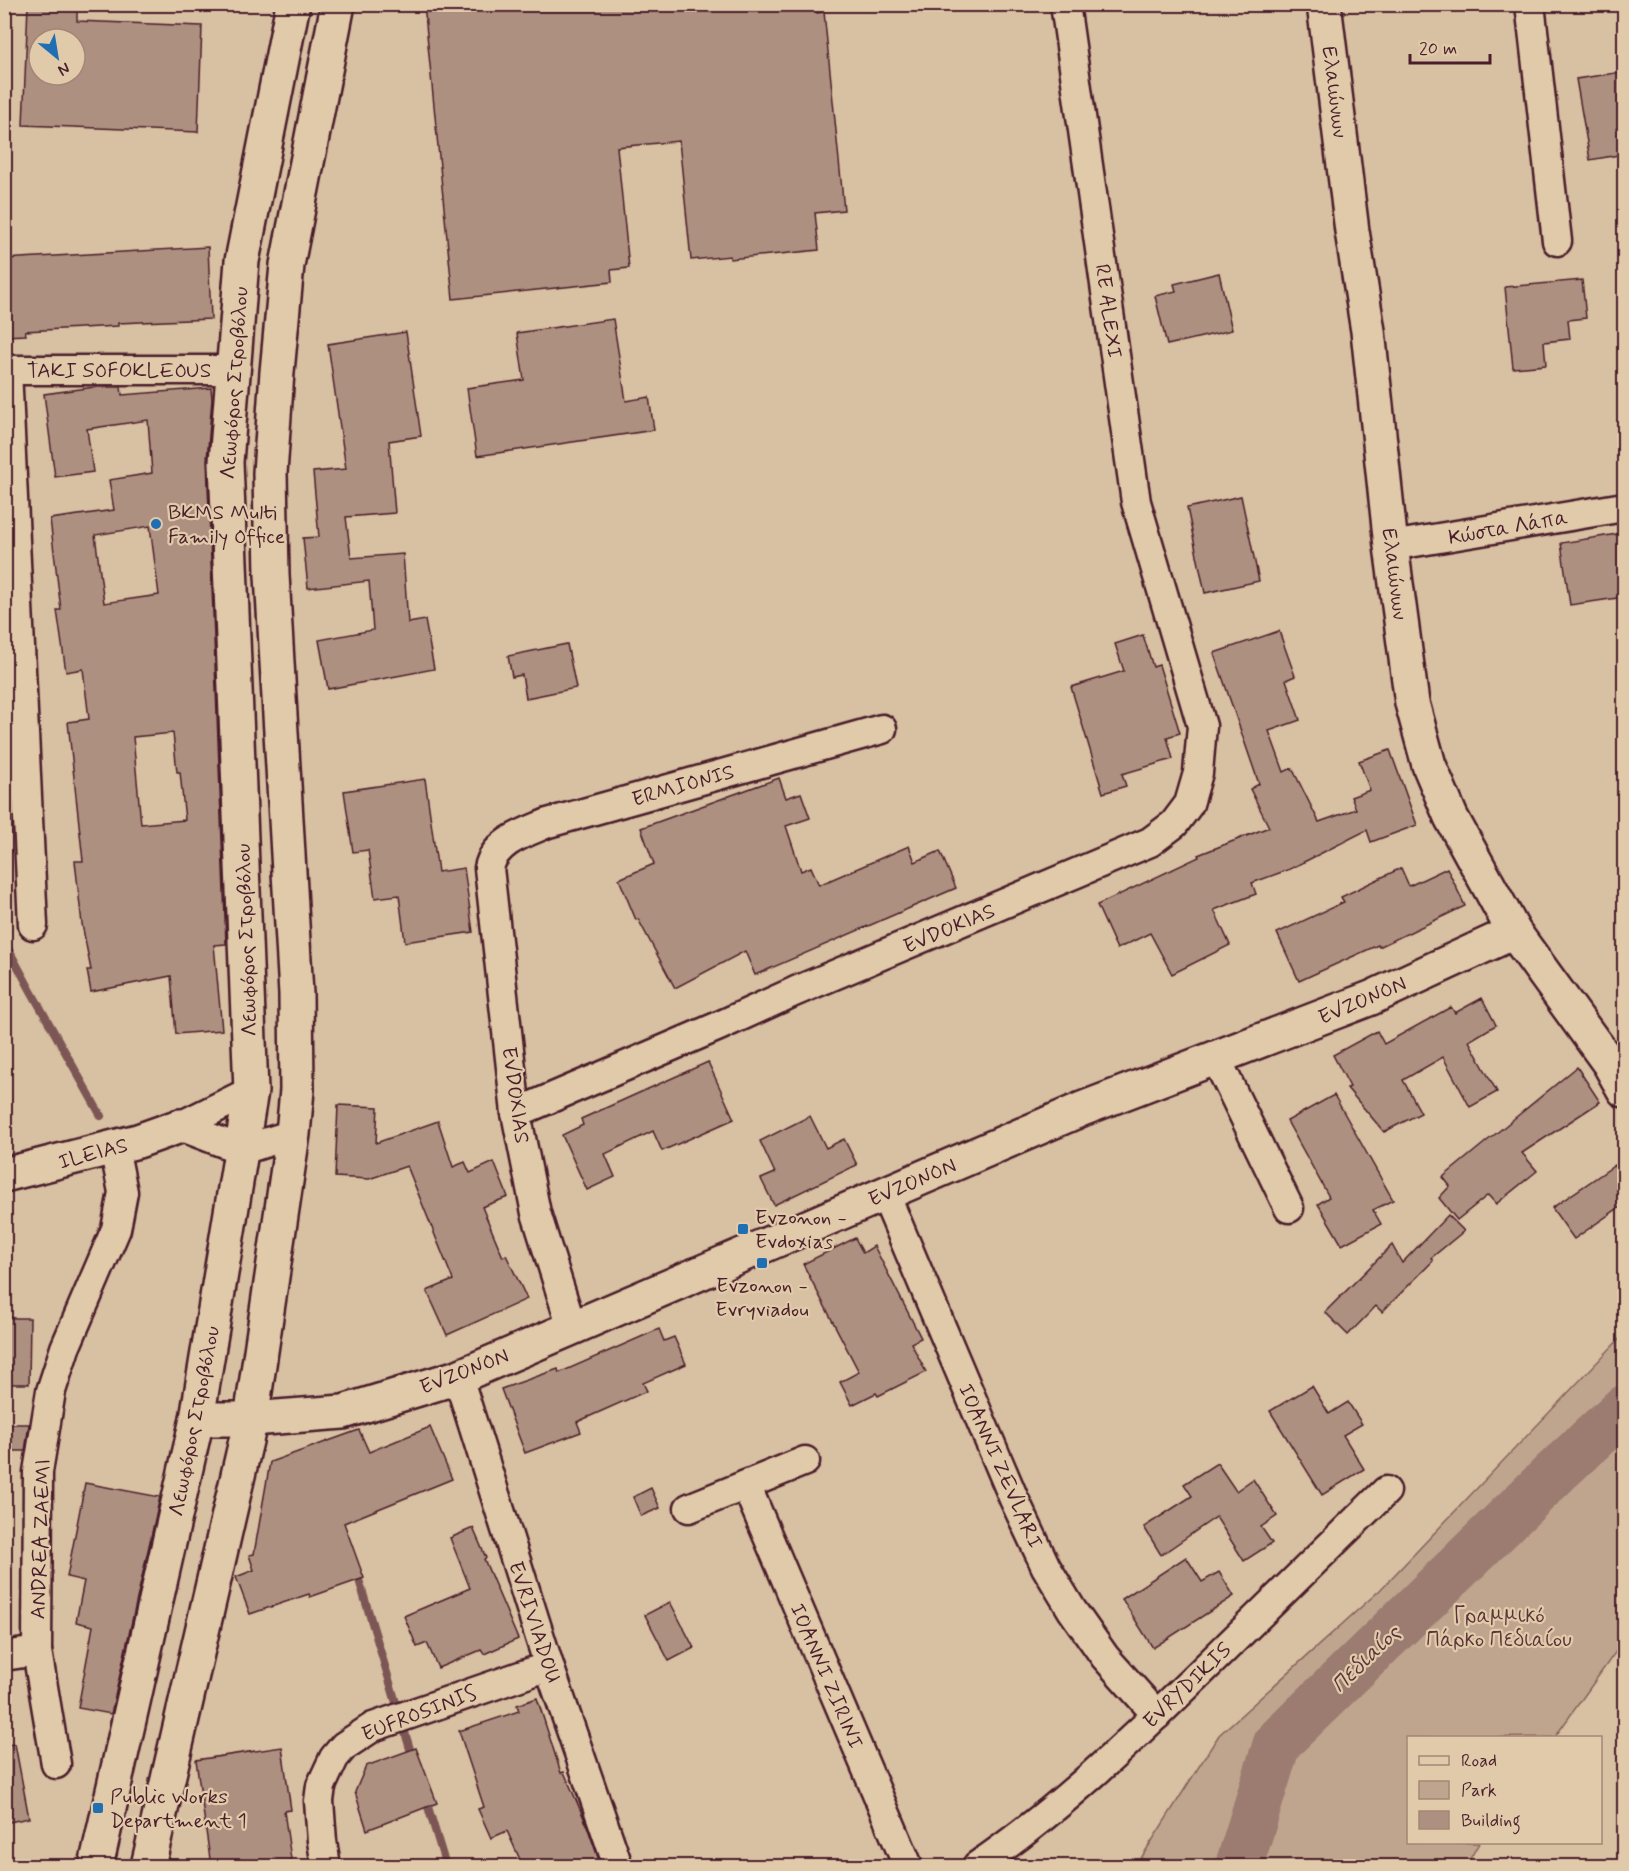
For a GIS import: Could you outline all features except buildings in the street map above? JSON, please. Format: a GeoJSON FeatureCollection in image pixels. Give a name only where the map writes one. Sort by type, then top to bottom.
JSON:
{"type":"FeatureCollection","features":[{"type":"Feature","properties":{"kind":"main road","name":"Λεωφόρος Στροβόλου"},"geometry":{"type":"LineString","coordinates":[[96,1866],[197,1419],[251,1091],[226,462],[242,261],[293,4]]}},
{"type":"Feature","properties":{"kind":"main road","name":"Λεωφόρος Στροβόλου"},"geometry":{"type":"LineString","coordinates":[[148,1866],[251,1419],[293,1134],[297,1090],[296,994],[272,575],[270,473],[276,372],[287,265],[338,4]]}},
{"type":"Feature","properties":{"kind":"main road","name":"Ελαιώνων"},"geometry":{"type":"LineString","coordinates":[[1324,4],[1352,231],[1368,331],[1391,546],[1412,703],[1429,765],[1451,817],[1514,932],[1609,1063],[1624,1090]]}},
{"type":"Feature","properties":{"kind":"main road","name":"EVZONON"},"geometry":{"type":"LineString","coordinates":[[197,1419],[251,1419],[344,1412],[458,1377],[1082,1109],[1371,998],[1514,932]]}},
{"type":"Feature","properties":{"kind":"main road","name":"ILEIAS"},"geometry":{"type":"LineString","coordinates":[[4,1175],[114,1148],[180,1126]]}},
{"type":"Feature","properties":{"kind":"street","name":"RE ALEXI"},"geometry":{"type":"LineString","coordinates":[[1065,4],[1136,502],[1169,614]]}},
{"type":"Feature","properties":{"kind":"street"},"geometry":{"type":"LineString","coordinates":[[1530,4],[1557,241]]}},
{"type":"Feature","properties":{"kind":"street","name":"TAKI SOFOKLEOUS"},"geometry":{"type":"LineString","coordinates":[[6,370],[233,370]]}},
{"type":"Feature","properties":{"kind":"street"},"geometry":{"type":"LineString","coordinates":[[6,370],[33,926]]}},
{"type":"Feature","properties":{"kind":"street","name":"Κώστα Λάπα"},"geometry":{"type":"LineString","coordinates":[[1391,546],[1624,507]]}},
{"type":"Feature","properties":{"kind":"street","name":"EVDOKIAS"},"geometry":{"type":"LineString","coordinates":[[516,1113],[796,991],[1150,842],[1174,824],[1189,804],[1198,773],[1202,726],[1169,614]]}},
{"type":"Feature","properties":{"kind":"street","name":"ERMIONIS"},"geometry":{"type":"LineString","coordinates":[[491,856],[501,846],[521,834],[548,823],[882,729]]}},
{"type":"Feature","properties":{"kind":"street","name":"EVDOXIAS"},"geometry":{"type":"LineString","coordinates":[[491,856],[489,868],[516,1113],[536,1213],[572,1328]]}},
{"type":"Feature","properties":{"kind":"street"},"geometry":{"type":"LineString","coordinates":[[1216,1058],[1289,1208]]}},
{"type":"Feature","properties":{"kind":"street","name":"ILEIAS"},"geometry":{"type":"LineString","coordinates":[[180,1126],[251,1091]]}},
{"type":"Feature","properties":{"kind":"street"},"geometry":{"type":"LineString","coordinates":[[180,1126],[242,1150],[293,1134]]}},
{"type":"Feature","properties":{"kind":"street","name":"ANDREA ZAEMI"},"geometry":{"type":"LineString","coordinates":[[56,1764],[37,1651],[38,1472],[51,1391],[65,1348],[116,1229],[123,1192],[114,1148]]}},
{"type":"Feature","properties":{"kind":"street","name":"IOANNI ZEVLARI"},"geometry":{"type":"LineString","coordinates":[[885,1194],[1014,1499],[1046,1567],[1072,1610],[1105,1657],[1157,1715]]}},
{"type":"Feature","properties":{"kind":"street","name":"EVRIVIADOU"},"geometry":{"type":"LineString","coordinates":[[458,1377],[549,1666],[618,1866]]}},
{"type":"Feature","properties":{"kind":"street"},"geometry":{"type":"LineString","coordinates":[[689,1508],[805,1461]]}},
{"type":"Feature","properties":{"kind":"street","name":"IOANNI ZIRINI"},"geometry":{"type":"LineString","coordinates":[[746,1485],[908,1866]]}},
{"type":"Feature","properties":{"kind":"street","name":"EVRYDIKIS"},"geometry":{"type":"LineString","coordinates":[[977,1866],[1048,1814],[1157,1715],[1386,1491]]}},
{"type":"Feature","properties":{"kind":"street"},"geometry":{"type":"LineString","coordinates":[[4,1656],[37,1651]]}},
{"type":"Feature","properties":{"kind":"street","name":"EUFROSINIS"},"geometry":{"type":"LineString","coordinates":[[326,1866],[320,1811],[321,1786],[334,1758],[344,1746],[373,1726],[549,1666]]}},
{"type":"Feature","properties":{"kind":"green space","name":"Γραμμικό Πάρκο Πεδιαίου"},"geometry":{"type":"Polygon","coordinates":[[[1624,1334],[1624,1640],[1556,1736],[1407,1736],[1407,1844],[1478,1844],[1466,1866],[1136,1866],[1219,1735],[1380,1590],[1624,1334]]]}},
{"type":"Feature","properties":{"kind":"waterway"},"geometry":{"type":"LineString","coordinates":[[4,941],[101,1116]]}},
{"type":"Feature","properties":{"kind":"waterway","name":"Πεδιαίος"},"geometry":{"type":"LineString","coordinates":[[1239,1866],[1277,1743],[1624,1409]]}},
{"type":"Feature","properties":{"kind":"waterway"},"geometry":{"type":"LineString","coordinates":[[356,1570],[413,1759]]}},
{"type":"Feature","properties":{"kind":"waterway"},"geometry":{"type":"LineString","coordinates":[[425,1797],[446,1866]]}},
{"type":"Feature","properties":{"kind":"place","name":"BKMS Multi Family Office"},"geometry":{"type":"Point","coordinates":[156,524]}},
{"type":"Feature","properties":{"kind":"place","name":"Evzonon - Evdoxias"},"geometry":{"type":"Point","coordinates":[743,1229]}},
{"type":"Feature","properties":{"kind":"place","name":"Evzonon - Evryviadou"},"geometry":{"type":"Point","coordinates":[762,1263]}},
{"type":"Feature","properties":{"kind":"place","name":"Public Works Department 1"},"geometry":{"type":"Point","coordinates":[98,1808]}}]}
